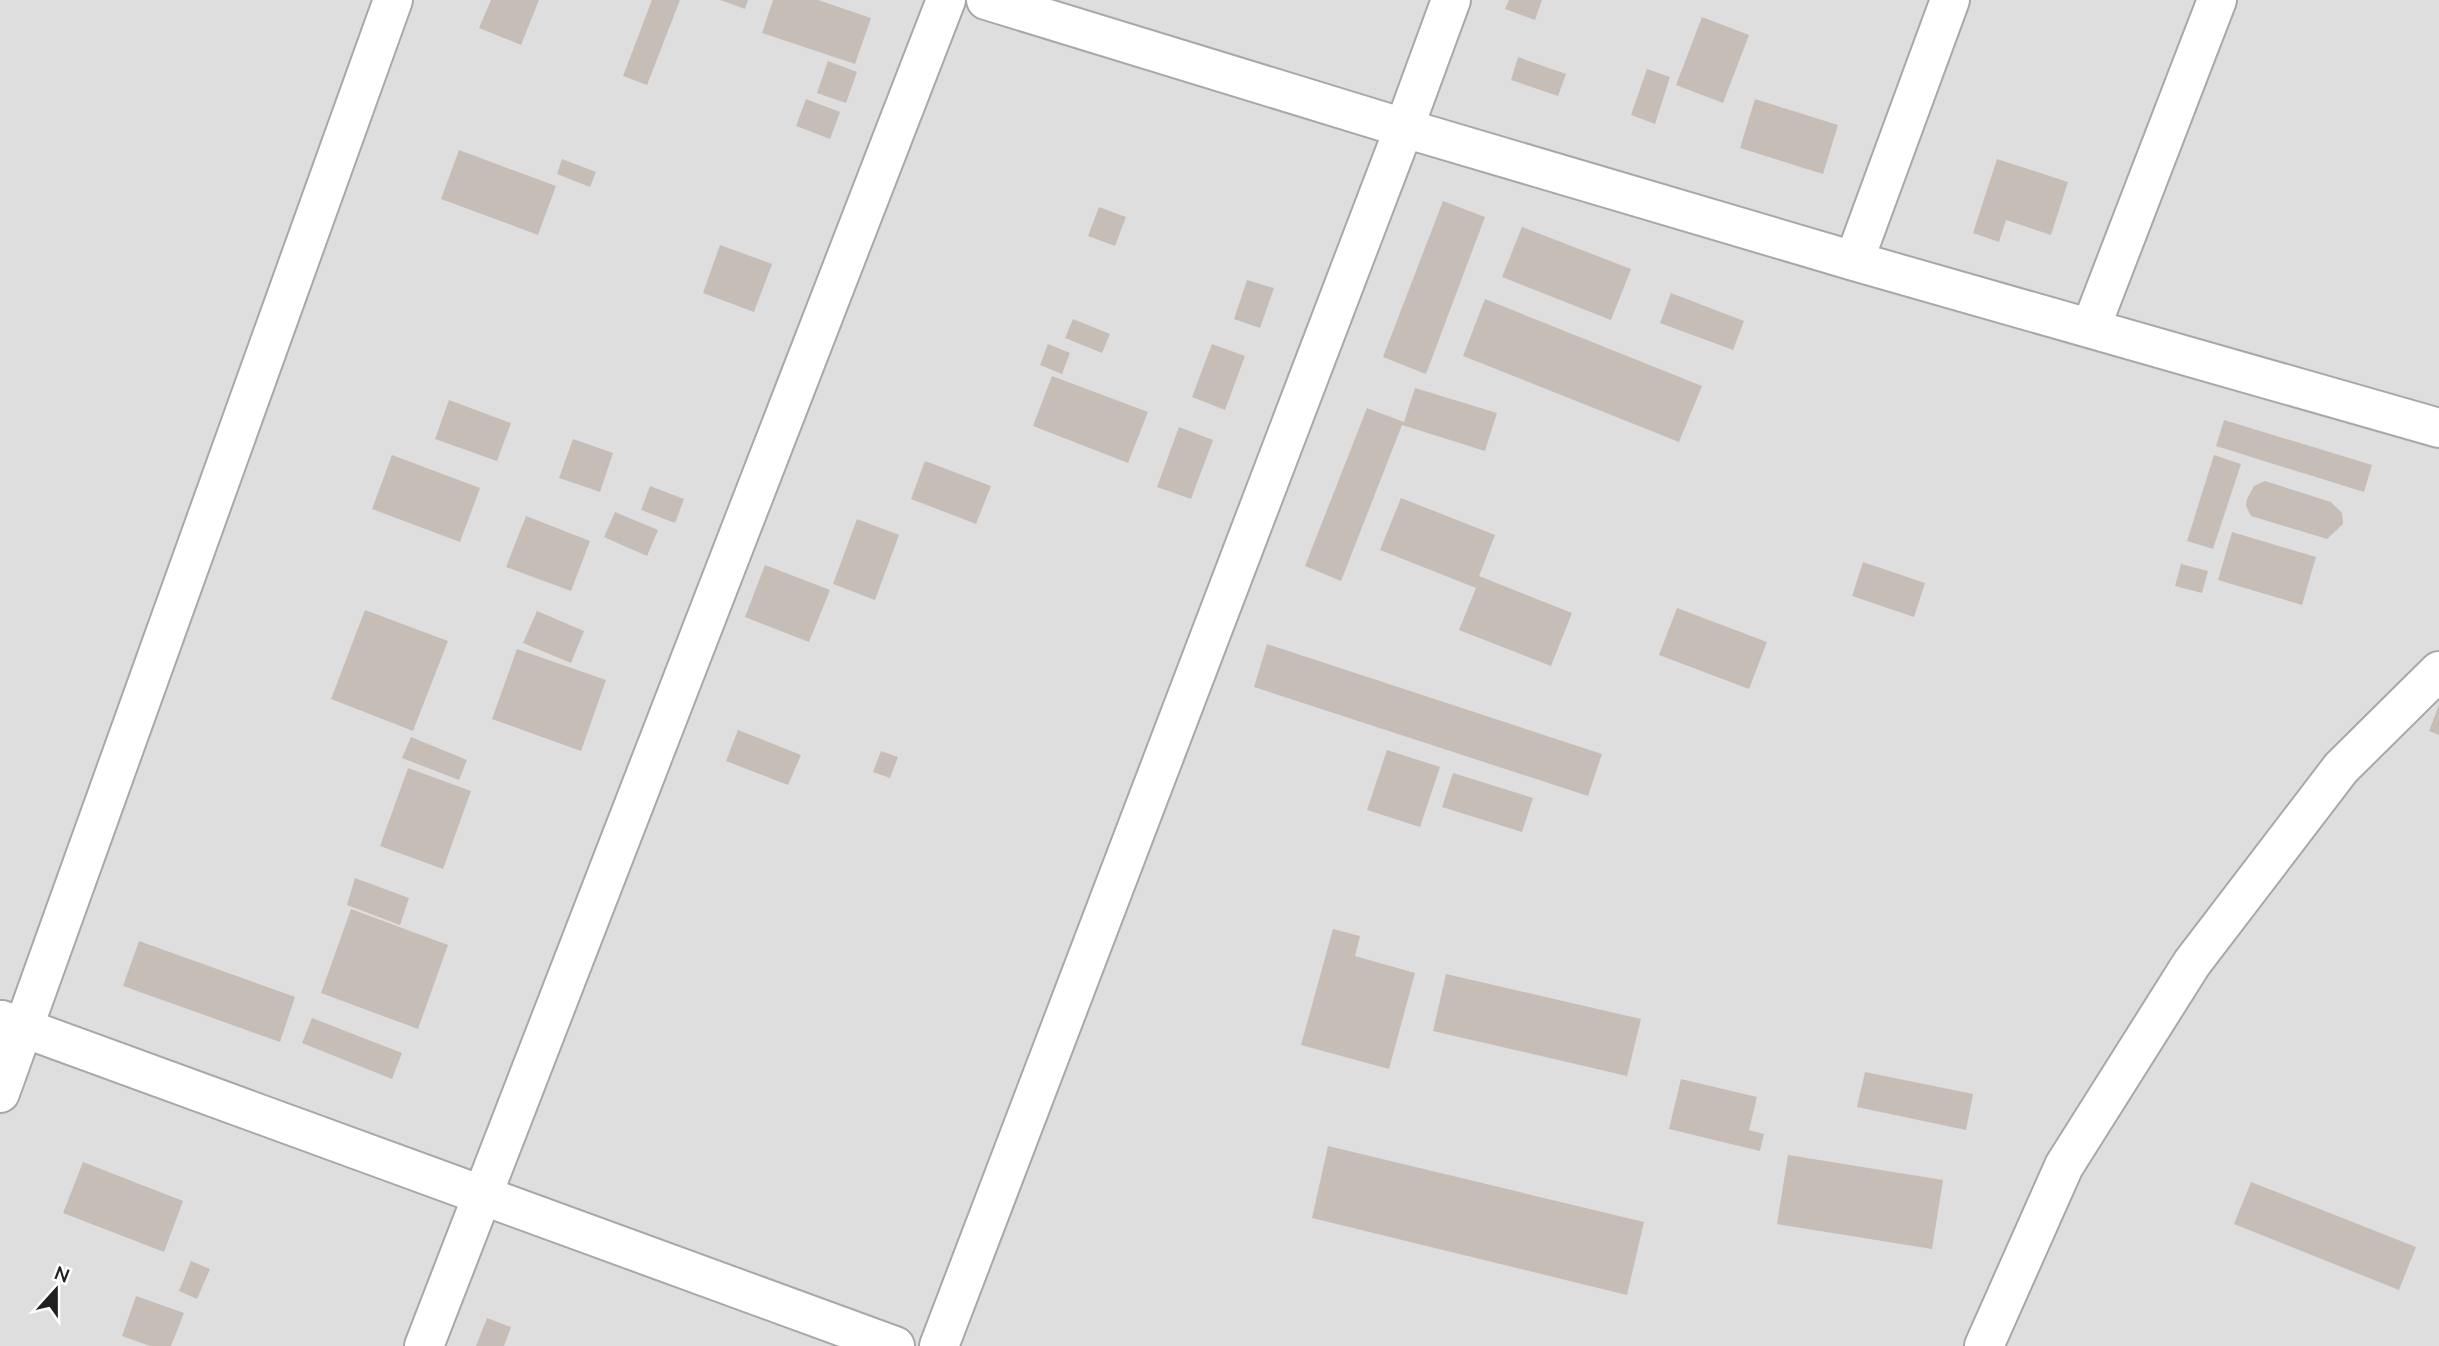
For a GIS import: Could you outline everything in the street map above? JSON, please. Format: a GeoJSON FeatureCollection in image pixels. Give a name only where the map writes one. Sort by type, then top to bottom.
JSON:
{"type":"FeatureCollection","features":[{"type":"Feature","properties":{"kind":"street"},"geometry":{"type":"LineString","coordinates":[[0,1093],[12,1024],[393,0]]}},
{"type":"Feature","properties":{"kind":"street"},"geometry":{"type":"LineString","coordinates":[[424,1346],[946,0]]}},
{"type":"Feature","properties":{"kind":"street"},"geometry":{"type":"LineString","coordinates":[[986,0],[1404,128],[1854,261],[2091,327],[2433,435]]}},
{"type":"Feature","properties":{"kind":"street"},"geometry":{"type":"LineString","coordinates":[[939,1346],[1451,0]]}},
{"type":"Feature","properties":{"kind":"street"},"geometry":{"type":"LineString","coordinates":[[1854,261],[1950,0]]}},
{"type":"Feature","properties":{"kind":"street"},"geometry":{"type":"LineString","coordinates":[[2091,327],[2217,0]]}},
{"type":"Feature","properties":{"kind":"street"},"geometry":{"type":"LineString","coordinates":[[1984,1346],[2064,1166],[2192,963],[2341,768],[2439,671]]}},
{"type":"Feature","properties":{"kind":"street"},"geometry":{"type":"LineString","coordinates":[[12,1024],[895,1346]]}},
{"type":"Feature","properties":{"kind":"shaded area"},"geometry":{"type":"Polygon","coordinates":[[[0,0],[2439,0],[2439,1346],[0,1346],[0,0]]]}},
{"type":"Feature","properties":{"kind":"building"},"geometry":{"type":"Polygon","coordinates":[[[491,0],[539,0],[521,45],[479,28],[491,0]]]}},
{"type":"Feature","properties":{"kind":"building"},"geometry":{"type":"Polygon","coordinates":[[[652,0],[680,0],[647,85],[623,76],[652,0]]]}},
{"type":"Feature","properties":{"kind":"building"},"geometry":{"type":"Polygon","coordinates":[[[720,0],[748,0],[745,9],[720,0]]]}},
{"type":"Feature","properties":{"kind":"building"},"geometry":{"type":"Polygon","coordinates":[[[773,0],[818,0],[871,18],[855,64],[762,33],[773,0]]]}},
{"type":"Feature","properties":{"kind":"building"},"geometry":{"type":"Polygon","coordinates":[[[1509,0],[1542,0],[1535,20],[1505,9],[1509,0]]]}},
{"type":"Feature","properties":{"kind":"building"},"geometry":{"type":"Polygon","coordinates":[[[1702,17],[1749,35],[1723,103],[1676,85],[1702,17]]]}},
{"type":"Feature","properties":{"kind":"building"},"geometry":{"type":"Polygon","coordinates":[[[1518,57],[1566,74],[1558,96],[1511,80],[1518,57]]]}},
{"type":"Feature","properties":{"kind":"building"},"geometry":{"type":"Polygon","coordinates":[[[828,61],[857,72],[846,103],[817,93],[828,61]]]}},
{"type":"Feature","properties":{"kind":"building"},"geometry":{"type":"Polygon","coordinates":[[[1647,69],[1670,77],[1655,124],[1631,115],[1647,69]]]}},
{"type":"Feature","properties":{"kind":"building"},"geometry":{"type":"Polygon","coordinates":[[[806,99],[840,112],[830,139],[796,126],[806,99]]]}},
{"type":"Feature","properties":{"kind":"building"},"geometry":{"type":"Polygon","coordinates":[[[1755,99],[1838,125],[1823,174],[1740,148],[1755,99]]]}},
{"type":"Feature","properties":{"kind":"building"},"geometry":{"type":"Polygon","coordinates":[[[459,150],[556,186],[538,235],[441,199],[459,150]]]}},
{"type":"Feature","properties":{"kind":"building"},"geometry":{"type":"Polygon","coordinates":[[[562,159],[596,172],[590,187],[557,174],[562,159]]]}},
{"type":"Feature","properties":{"kind":"building"},"geometry":{"type":"Polygon","coordinates":[[[1997,159],[2068,182],[2051,235],[2006,220],[1999,242],[1973,233],[1997,159]]]}},
{"type":"Feature","properties":{"kind":"building"},"geometry":{"type":"Polygon","coordinates":[[[1443,201],[1485,217],[1426,374],[1383,357],[1443,201]]]}},
{"type":"Feature","properties":{"kind":"building"},"geometry":{"type":"Polygon","coordinates":[[[1099,207],[1126,217],[1115,246],[1088,236],[1099,207]]]}},
{"type":"Feature","properties":{"kind":"building"},"geometry":{"type":"Polygon","coordinates":[[[1522,227],[1631,269],[1611,320],[1502,277],[1522,227]]]}},
{"type":"Feature","properties":{"kind":"building"},"geometry":{"type":"Polygon","coordinates":[[[720,245],[772,264],[754,312],[703,293],[720,245]]]}},
{"type":"Feature","properties":{"kind":"building"},"geometry":{"type":"Polygon","coordinates":[[[1247,280],[1274,288],[1260,328],[1234,319],[1247,280]]]}},
{"type":"Feature","properties":{"kind":"building"},"geometry":{"type":"Polygon","coordinates":[[[1671,293],[1744,321],[1733,350],[1660,323],[1671,293]]]}},
{"type":"Feature","properties":{"kind":"building"},"geometry":{"type":"Polygon","coordinates":[[[1485,299],[1702,386],[1679,442],[1463,356],[1485,299]]]}},
{"type":"Feature","properties":{"kind":"building"},"geometry":{"type":"Polygon","coordinates":[[[1073,319],[1110,334],[1102,353],[1065,338],[1073,319]]]}},
{"type":"Feature","properties":{"kind":"building"},"geometry":{"type":"Polygon","coordinates":[[[1048,344],[1070,353],[1062,374],[1040,365],[1048,344]]]}},
{"type":"Feature","properties":{"kind":"building"},"geometry":{"type":"Polygon","coordinates":[[[1212,344],[1245,356],[1225,410],[1192,397],[1212,344]]]}},
{"type":"Feature","properties":{"kind":"building"},"geometry":{"type":"Polygon","coordinates":[[[1052,376],[1148,412],[1128,463],[1033,426],[1052,376]]]}},
{"type":"Feature","properties":{"kind":"building"},"geometry":{"type":"Polygon","coordinates":[[[1415,388],[1497,413],[1485,451],[1402,425],[1341,581],[1305,566],[1367,408],[1404,422],[1415,388]]]}},
{"type":"Feature","properties":{"kind":"building"},"geometry":{"type":"Polygon","coordinates":[[[449,400],[511,423],[497,461],[435,439],[449,400]]]}},
{"type":"Feature","properties":{"kind":"building"},"geometry":{"type":"Polygon","coordinates":[[[2224,420],[2372,465],[2364,492],[2216,446],[2224,420]]]}},
{"type":"Feature","properties":{"kind":"building"},"geometry":{"type":"Polygon","coordinates":[[[1179,427],[1213,440],[1191,499],[1157,487],[1179,427]]]}},
{"type":"Feature","properties":{"kind":"building"},"geometry":{"type":"Polygon","coordinates":[[[573,439],[613,453],[600,492],[559,478],[573,439]]]}},
{"type":"Feature","properties":{"kind":"building"},"geometry":{"type":"Polygon","coordinates":[[[392,455],[480,488],[460,542],[372,509],[392,455]]]}},
{"type":"Feature","properties":{"kind":"building"},"geometry":{"type":"Polygon","coordinates":[[[2214,455],[2241,464],[2213,549],[2187,541],[2214,455]]]}},
{"type":"Feature","properties":{"kind":"building"},"geometry":{"type":"Polygon","coordinates":[[[925,461],[991,486],[976,524],[911,499],[925,461]]]}},
{"type":"Feature","properties":{"kind":"building"},"geometry":{"type":"Polygon","coordinates":[[[2265,481],[2331,502],[2342,513],[2343,524],[2327,539],[2251,516],[2246,506],[2247,499],[2254,486],[2265,481]]]}},
{"type":"Feature","properties":{"kind":"building"},"geometry":{"type":"Polygon","coordinates":[[[650,486],[684,499],[675,523],[641,510],[650,486]]]}},
{"type":"Feature","properties":{"kind":"building"},"geometry":{"type":"Polygon","coordinates":[[[1401,498],[1495,535],[1479,576],[1572,613],[1551,666],[1459,630],[1476,588],[1380,550],[1401,498]]]}},
{"type":"Feature","properties":{"kind":"building"},"geometry":{"type":"Polygon","coordinates":[[[615,512],[658,530],[647,556],[604,537],[615,512]]]}},
{"type":"Feature","properties":{"kind":"building"},"geometry":{"type":"Polygon","coordinates":[[[526,516],[590,541],[571,591],[506,567],[526,516]]]}},
{"type":"Feature","properties":{"kind":"building"},"geometry":{"type":"Polygon","coordinates":[[[857,519],[899,535],[875,600],[833,584],[857,519]]]}},
{"type":"Feature","properties":{"kind":"building"},"geometry":{"type":"Polygon","coordinates":[[[2232,532],[2316,557],[2302,605],[2218,580],[2232,532]]]}},
{"type":"Feature","properties":{"kind":"building"},"geometry":{"type":"Polygon","coordinates":[[[1863,562],[1925,583],[1914,617],[1852,596],[1863,562]]]}},
{"type":"Feature","properties":{"kind":"building"},"geometry":{"type":"Polygon","coordinates":[[[2181,564],[2208,571],[2202,593],[2175,586],[2181,564]]]}},
{"type":"Feature","properties":{"kind":"building"},"geometry":{"type":"Polygon","coordinates":[[[765,565],[830,590],[809,642],[745,617],[765,565]]]}},
{"type":"Feature","properties":{"kind":"building"},"geometry":{"type":"Polygon","coordinates":[[[1677,608],[1767,642],[1749,689],[1659,655],[1677,608]]]}},
{"type":"Feature","properties":{"kind":"building"},"geometry":{"type":"Polygon","coordinates":[[[365,610],[448,641],[413,731],[331,699],[365,610]]]}},
{"type":"Feature","properties":{"kind":"building"},"geometry":{"type":"Polygon","coordinates":[[[537,611],[584,631],[571,663],[523,643],[537,611]]]}},
{"type":"Feature","properties":{"kind":"building"},"geometry":{"type":"Polygon","coordinates":[[[1267,644],[1602,754],[1588,796],[1254,687],[1267,644]]]}},
{"type":"Feature","properties":{"kind":"building"},"geometry":{"type":"Polygon","coordinates":[[[517,649],[606,680],[581,751],[492,719],[517,649]]]}},
{"type":"Feature","properties":{"kind":"building"},"geometry":{"type":"Polygon","coordinates":[[[2439,705],[2439,735],[2429,731],[2439,705]]]}},
{"type":"Feature","properties":{"kind":"building"},"geometry":{"type":"Polygon","coordinates":[[[738,730],[801,755],[788,785],[726,761],[738,730]]]}},
{"type":"Feature","properties":{"kind":"building"},"geometry":{"type":"Polygon","coordinates":[[[411,737],[467,760],[459,780],[402,758],[411,737]]]}},
{"type":"Feature","properties":{"kind":"building"},"geometry":{"type":"Polygon","coordinates":[[[1387,750],[1440,767],[1420,827],[1367,810],[1387,750]]]}},
{"type":"Feature","properties":{"kind":"building"},"geometry":{"type":"Polygon","coordinates":[[[881,751],[898,757],[890,778],[873,772],[881,751]]]}},
{"type":"Feature","properties":{"kind":"building"},"geometry":{"type":"Polygon","coordinates":[[[408,768],[471,791],[443,869],[380,846],[408,768]]]}},
{"type":"Feature","properties":{"kind":"building"},"geometry":{"type":"Polygon","coordinates":[[[1453,773],[1533,798],[1522,832],[1442,807],[1453,773]]]}},
{"type":"Feature","properties":{"kind":"building"},"geometry":{"type":"Polygon","coordinates":[[[355,878],[409,898],[400,925],[347,905],[355,878]]]}},
{"type":"Feature","properties":{"kind":"building"},"geometry":{"type":"Polygon","coordinates":[[[351,909],[448,945],[418,1029],[321,993],[351,909]]]}},
{"type":"Feature","properties":{"kind":"building"},"geometry":{"type":"Polygon","coordinates":[[[1333,929],[1360,936],[1355,956],[1415,973],[1389,1069],[1301,1045],[1333,929]]]}},
{"type":"Feature","properties":{"kind":"building"},"geometry":{"type":"Polygon","coordinates":[[[139,941],[295,997],[280,1042],[123,986],[139,941]]]}},
{"type":"Feature","properties":{"kind":"building"},"geometry":{"type":"Polygon","coordinates":[[[1446,974],[1641,1019],[1627,1076],[1433,1031],[1446,974]]]}},
{"type":"Feature","properties":{"kind":"building"},"geometry":{"type":"Polygon","coordinates":[[[312,1018],[402,1053],[392,1079],[302,1043],[312,1018]]]}},
{"type":"Feature","properties":{"kind":"building"},"geometry":{"type":"Polygon","coordinates":[[[1865,1072],[1973,1094],[1966,1130],[1857,1107],[1865,1072]]]}},
{"type":"Feature","properties":{"kind":"building"},"geometry":{"type":"Polygon","coordinates":[[[1681,1079],[1757,1097],[1749,1130],[1764,1134],[1760,1151],[1669,1129],[1681,1079]]]}},
{"type":"Feature","properties":{"kind":"building"},"geometry":{"type":"Polygon","coordinates":[[[1328,1146],[1644,1222],[1627,1295],[1312,1218],[1328,1146]]]}},
{"type":"Feature","properties":{"kind":"building"},"geometry":{"type":"Polygon","coordinates":[[[1788,1155],[1943,1180],[1932,1249],[1777,1224],[1788,1155]]]}},
{"type":"Feature","properties":{"kind":"building"},"geometry":{"type":"Polygon","coordinates":[[[83,1162],[183,1201],[164,1252],[63,1213],[83,1162]]]}},
{"type":"Feature","properties":{"kind":"building"},"geometry":{"type":"Polygon","coordinates":[[[2251,1182],[2416,1247],[2399,1290],[2234,1224],[2251,1182]]]}},
{"type":"Feature","properties":{"kind":"building"},"geometry":{"type":"Polygon","coordinates":[[[191,1261],[210,1269],[197,1299],[179,1291],[191,1261]]]}},
{"type":"Feature","properties":{"kind":"building"},"geometry":{"type":"Polygon","coordinates":[[[136,1296],[184,1313],[171,1346],[150,1346],[122,1336],[136,1296]]]}},
{"type":"Feature","properties":{"kind":"building"},"geometry":{"type":"Polygon","coordinates":[[[487,1318],[511,1327],[504,1346],[476,1346],[487,1318]]]}}]}
